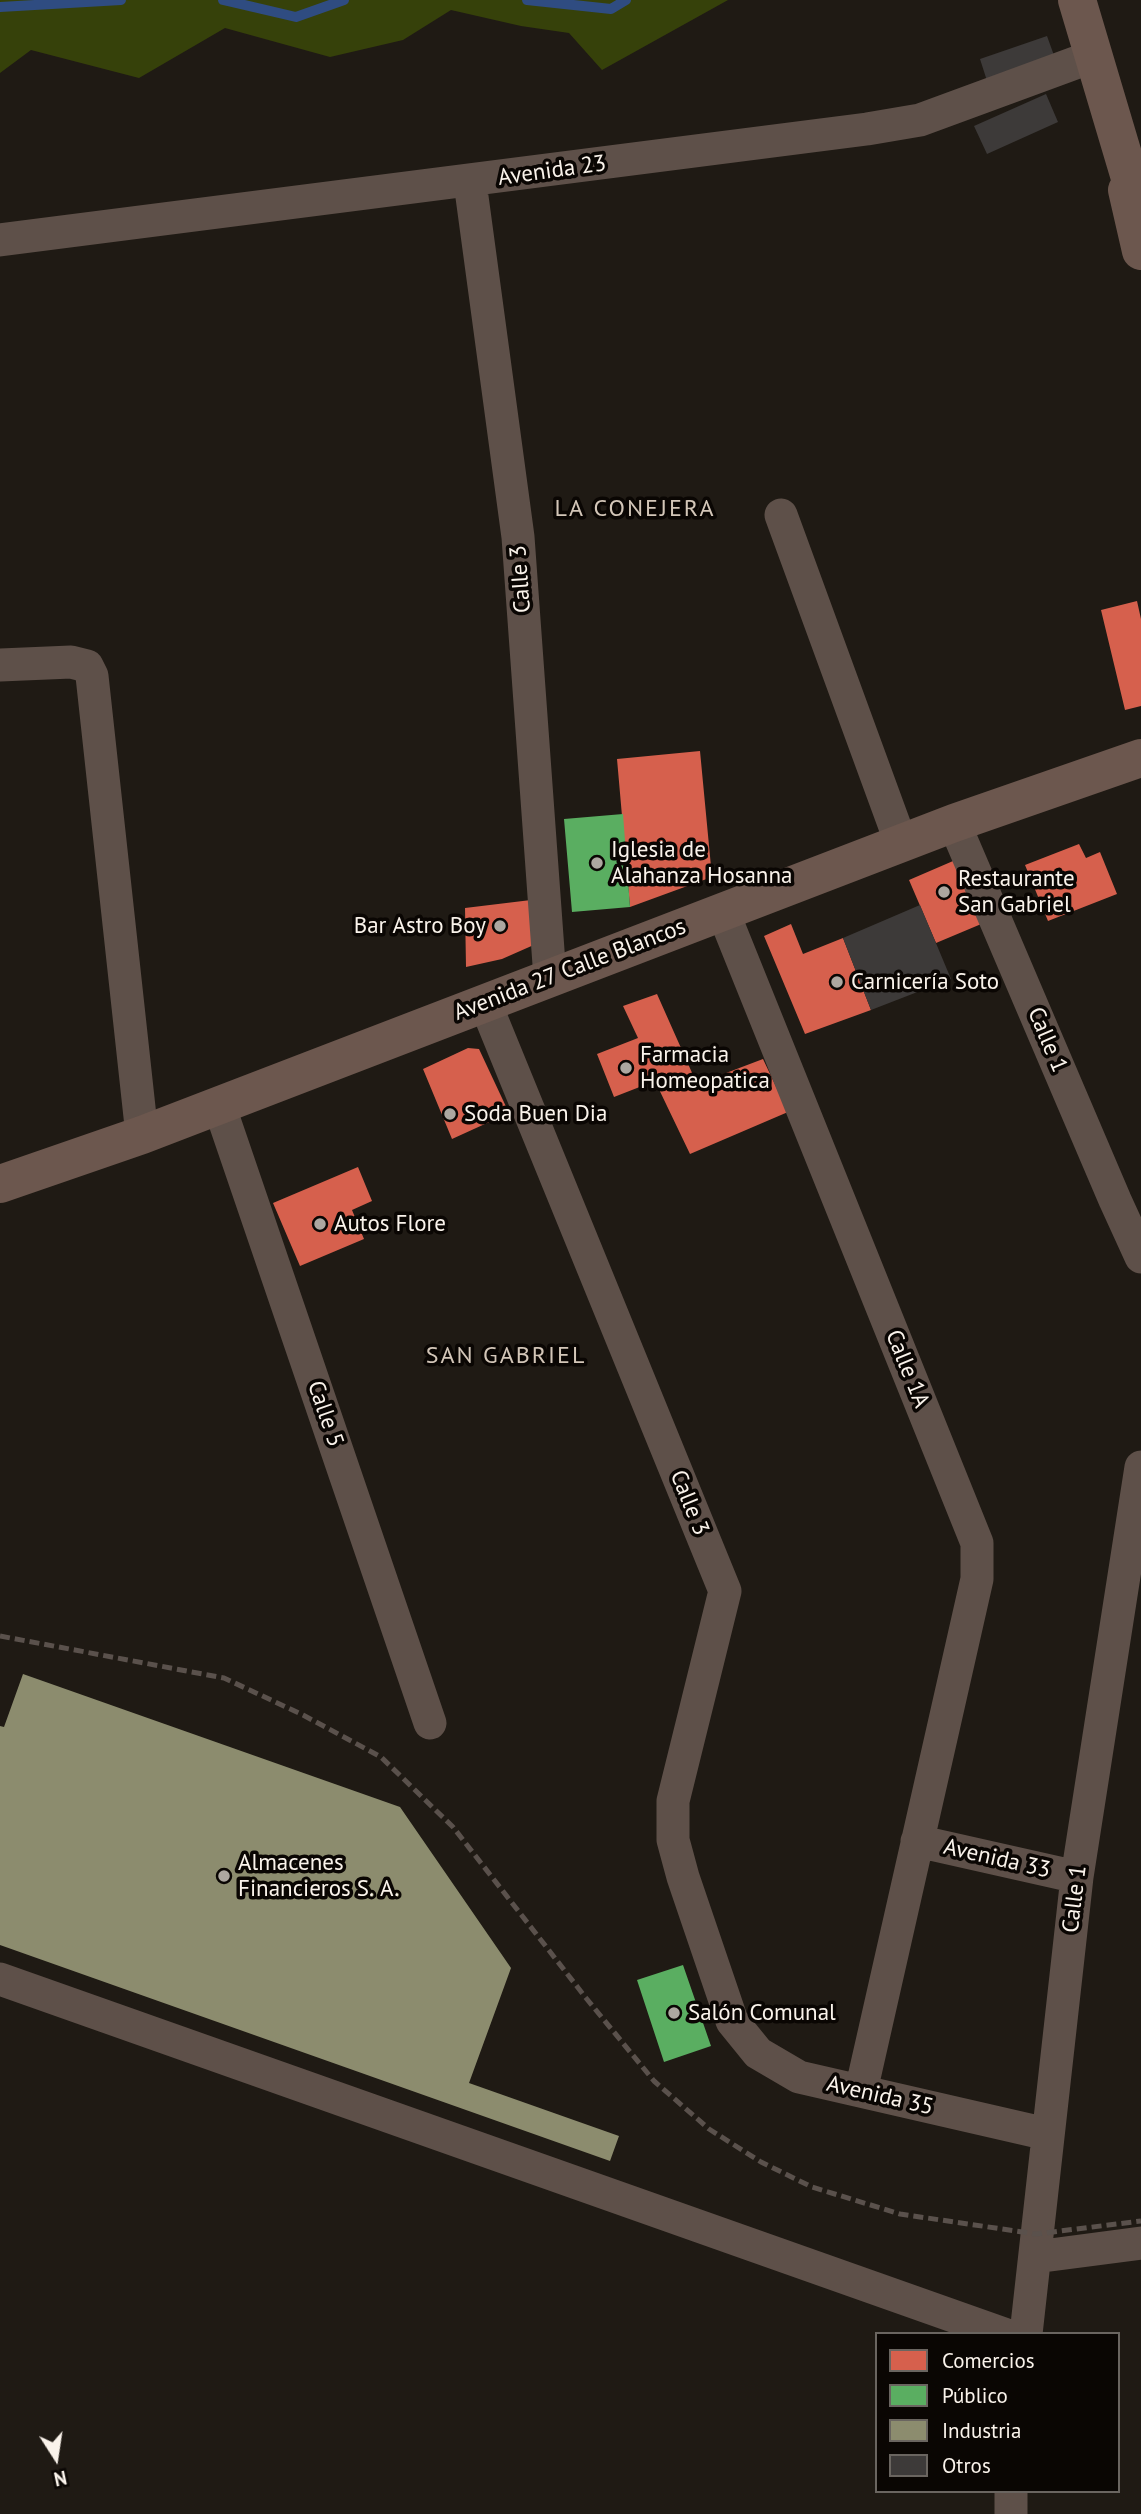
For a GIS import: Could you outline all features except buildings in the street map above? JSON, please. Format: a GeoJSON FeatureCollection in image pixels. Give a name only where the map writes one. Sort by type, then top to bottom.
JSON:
{"type":"FeatureCollection","features":[{"type":"Feature","properties":{"kind":"main road"},"geometry":{"type":"LineString","coordinates":[[1076,0],[1141,215]]}},
{"type":"Feature","properties":{"kind":"main road"},"geometry":{"type":"LineString","coordinates":[[1114,130],[1141,251]]}},
{"type":"Feature","properties":{"kind":"main road","name":"Avenida 27 Calle Blancos"},"geometry":{"type":"LineString","coordinates":[[0,1184],[142,1135],[954,823],[1141,758]]}},
{"type":"Feature","properties":{"kind":"street","name":"Avenida 23"},"geometry":{"type":"LineString","coordinates":[[0,240],[470,182],[867,129],[920,120],[1094,56]]}},
{"type":"Feature","properties":{"kind":"street","name":"Calle 3"},"geometry":{"type":"LineString","coordinates":[[470,182],[518,537],[550,978]]}},
{"type":"Feature","properties":{"kind":"street"},"geometry":{"type":"LineString","coordinates":[[781,515],[901,843]]}},
{"type":"Feature","properties":{"kind":"street"},"geometry":{"type":"LineString","coordinates":[[0,665],[71,662],[87,666],[92,676],[142,1135]]}},
{"type":"Feature","properties":{"kind":"street","name":"Calle 1"},"geometry":{"type":"LineString","coordinates":[[954,823],[1141,1257]]}},
{"type":"Feature","properties":{"kind":"street","name":"Calle 1A"},"geometry":{"type":"LineString","coordinates":[[723,912],[977,1543],[977,1579],[861,2091]]}},
{"type":"Feature","properties":{"kind":"street","name":"Calle 3"},"geometry":{"type":"LineString","coordinates":[[485,1003],[725,1591],[673,1801],[673,1840],[682,1877],[732,2021]]}},
{"type":"Feature","properties":{"kind":"street","name":"Calle 5"},"geometry":{"type":"LineString","coordinates":[[219,1105],[430,1723]]}},
{"type":"Feature","properties":{"kind":"street","name":"Calle 1"},"geometry":{"type":"LineString","coordinates":[[1026,2332],[1077,1877],[1141,1467]]}},
{"type":"Feature","properties":{"kind":"street","name":"Avenida 33"},"geometry":{"type":"LineString","coordinates":[[916,1841],[1077,1877]]}},
{"type":"Feature","properties":{"kind":"street"},"geometry":{"type":"LineString","coordinates":[[0,1979],[998,2332]]}},
{"type":"Feature","properties":{"kind":"street","name":"Avenida 35"},"geometry":{"type":"LineString","coordinates":[[732,2021],[758,2053],[799,2077],[1047,2134]]}},
{"type":"Feature","properties":{"kind":"street"},"geometry":{"type":"LineString","coordinates":[[1035,2257],[1141,2243]]}},
{"type":"Feature","properties":{"kind":"street"},"geometry":{"type":"LineString","coordinates":[[1011,2493],[1011,2514]]}},
{"type":"Feature","properties":{"kind":"green space"},"geometry":{"type":"Polygon","coordinates":[[[0,0],[728,0],[602,70],[569,33],[521,26],[451,10],[403,40],[330,57],[225,28],[139,78],[31,50],[0,73],[0,0]]]}},
{"type":"Feature","properties":{"kind":"waterway"},"geometry":{"type":"LineString","coordinates":[[0,7],[121,0]]}},
{"type":"Feature","properties":{"kind":"waterway"},"geometry":{"type":"LineString","coordinates":[[223,0],[296,17],[344,0]]}},
{"type":"Feature","properties":{"kind":"waterway"},"geometry":{"type":"LineString","coordinates":[[527,0],[611,9],[626,0]]}},
{"type":"Feature","properties":{"kind":"railway"},"geometry":{"type":"LineString","coordinates":[[0,1636],[224,1678],[303,1715],[381,1757],[453,1827],[654,2081],[709,2129],[761,2162],[812,2187],[900,2214],[1036,2234],[1141,2221]]}},
{"type":"Feature","properties":{"kind":"place","name":"Iglesia de Alahanza Hosanna"},"geometry":{"type":"Point","coordinates":[597,863]}},
{"type":"Feature","properties":{"kind":"place","name":"Restaurante San Gabriel"},"geometry":{"type":"Point","coordinates":[944,892]}},
{"type":"Feature","properties":{"kind":"place","name":"Bar Astro Boy"},"geometry":{"type":"Point","coordinates":[500,926]}},
{"type":"Feature","properties":{"kind":"place","name":"Carnicería Soto"},"geometry":{"type":"Point","coordinates":[837,982]}},
{"type":"Feature","properties":{"kind":"place","name":"Farmacia Homeopatica"},"geometry":{"type":"Point","coordinates":[626,1068]}},
{"type":"Feature","properties":{"kind":"place","name":"Soda Buen Dia"},"geometry":{"type":"Point","coordinates":[450,1114]}},
{"type":"Feature","properties":{"kind":"place","name":"Autos Flore"},"geometry":{"type":"Point","coordinates":[320,1224]}},
{"type":"Feature","properties":{"kind":"place","name":"Almacenes Financieros S. A."},"geometry":{"type":"Point","coordinates":[224,1876]}},
{"type":"Feature","properties":{"kind":"place","name":"Salón Comunal"},"geometry":{"type":"Point","coordinates":[674,2013]}},
{"type":"Feature","properties":{"kind":"district","name":"LA CONEJERA"},"geometry":{"type":"Point","coordinates":[635,509]}},
{"type":"Feature","properties":{"kind":"district","name":"SAN GABRIEL"},"geometry":{"type":"Point","coordinates":[506,1356]}}]}
